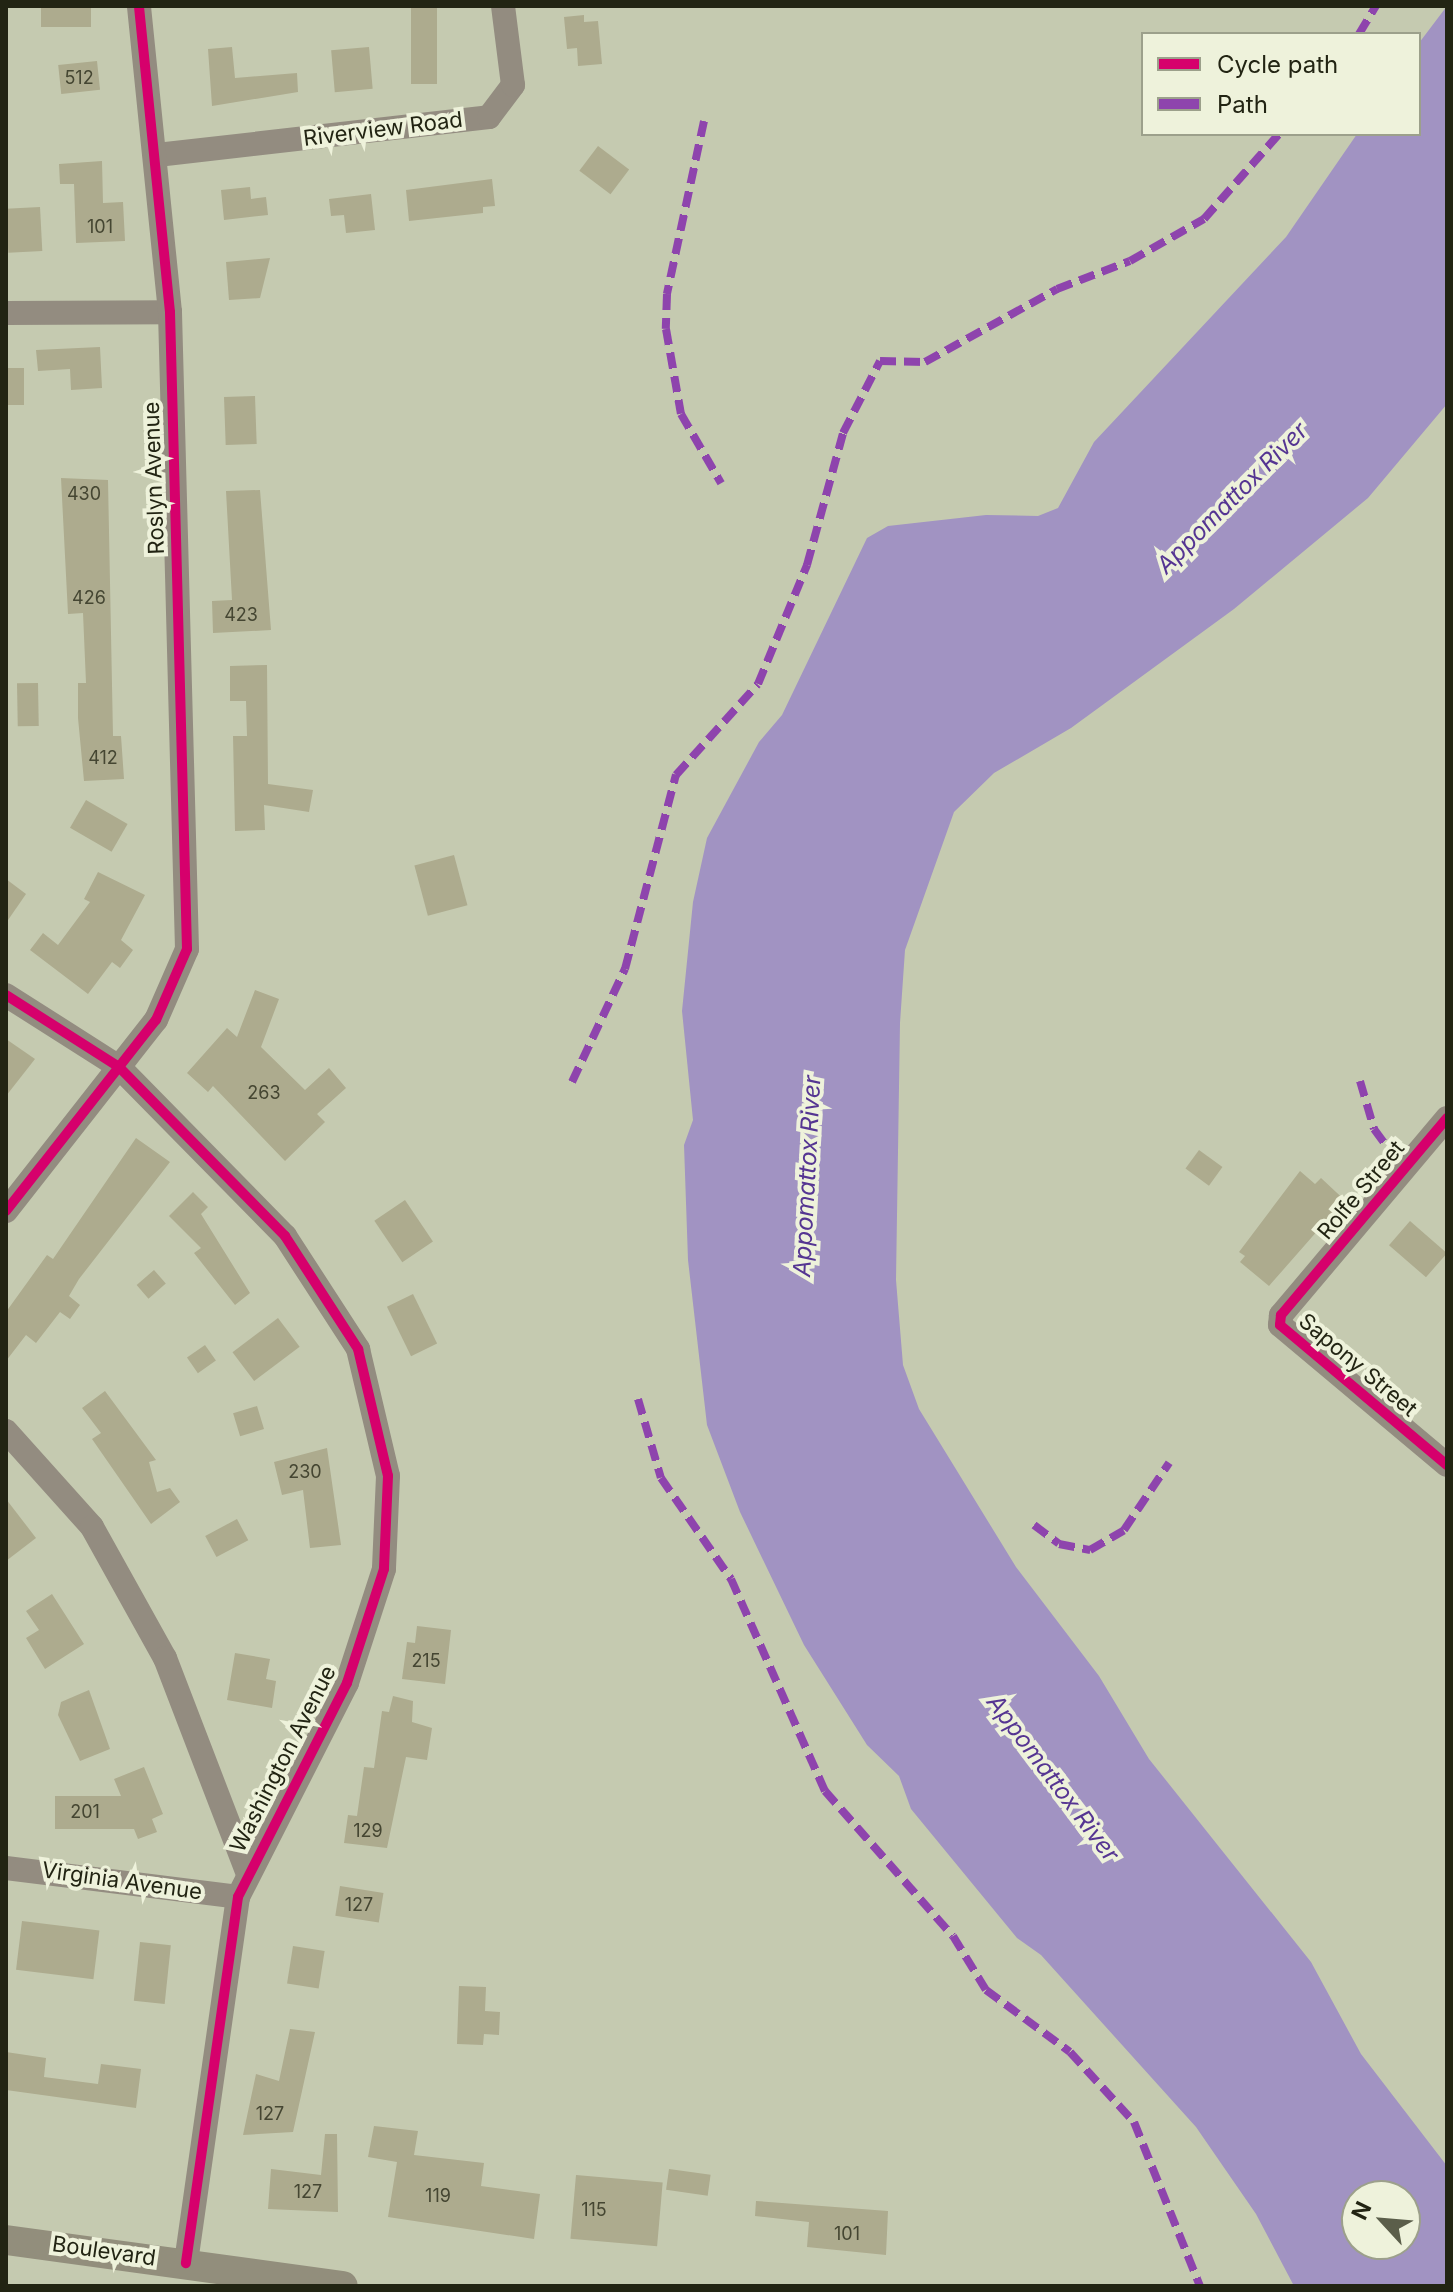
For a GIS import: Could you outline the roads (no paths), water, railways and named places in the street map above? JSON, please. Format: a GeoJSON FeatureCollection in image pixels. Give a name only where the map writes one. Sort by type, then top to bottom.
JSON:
{"type":"FeatureCollection","features":[{"type":"Feature","properties":{"kind":"main road","name":"Boulevard"},"geometry":{"type":"LineString","coordinates":[[6,2240],[343,2286]]}},
{"type":"Feature","properties":{"kind":"street","name":"Roslyn Avenue"},"geometry":{"type":"LineString","coordinates":[[6,1211],[119,1067],[174,989],[187,949],[170,312],[157,155],[139,6]]}},
{"type":"Feature","properties":{"kind":"street","name":"Riverview Road"},"geometry":{"type":"LineString","coordinates":[[157,155],[489,117],[513,85],[503,6]]}},
{"type":"Feature","properties":{"kind":"street"},"geometry":{"type":"LineString","coordinates":[[6,313],[170,312]]}},
{"type":"Feature","properties":{"kind":"street","name":"Washington Avenue"},"geometry":{"type":"LineString","coordinates":[[6,995],[119,1067],[285,1236],[358,1349],[388,1476],[384,1569],[347,1683],[247,1872],[238,1897],[186,2263]]}},
{"type":"Feature","properties":{"kind":"street","name":"Rolfe Street"},"geometry":{"type":"LineString","coordinates":[[1306,1287],[1447,1118]]}},
{"type":"Feature","properties":{"kind":"street","name":"Sapony Street"},"geometry":{"type":"LineString","coordinates":[[1306,1287],[1281,1315],[1284,1333],[1447,1465]]}},
{"type":"Feature","properties":{"kind":"street"},"geometry":{"type":"LineString","coordinates":[[6,1431],[92,1527],[165,1658],[247,1872]]}},
{"type":"Feature","properties":{"kind":"street","name":"Virginia Avenue"},"geometry":{"type":"LineString","coordinates":[[6,1868],[238,1897]]}},
{"type":"Feature","properties":{"kind":"water","name":"Appomattox River"},"geometry":{"type":"Polygon","coordinates":[[[1447,6],[1447,404],[1368,498],[1234,609],[1071,728],[994,773],[954,812],[905,950],[900,1023],[896,1280],[903,1365],[919,1409],[1016,1567],[1099,1676],[1149,1759],[1311,1962],[1361,2054],[1447,2166],[1447,2286],[1294,2286],[1256,2214],[1196,2127],[1041,1955],[1017,1938],[911,1809],[899,1776],[867,1745],[804,1645],[740,1512],[707,1425],[688,1260],[684,1145],[693,1120],[682,1011],[693,902],[707,838],[759,742],[782,715],[867,538],[888,526],[986,515],[1038,516],[1058,508],[1094,442],[1286,237],[1356,136],[1421,136],[1421,40],[1447,6]]]}}]}
